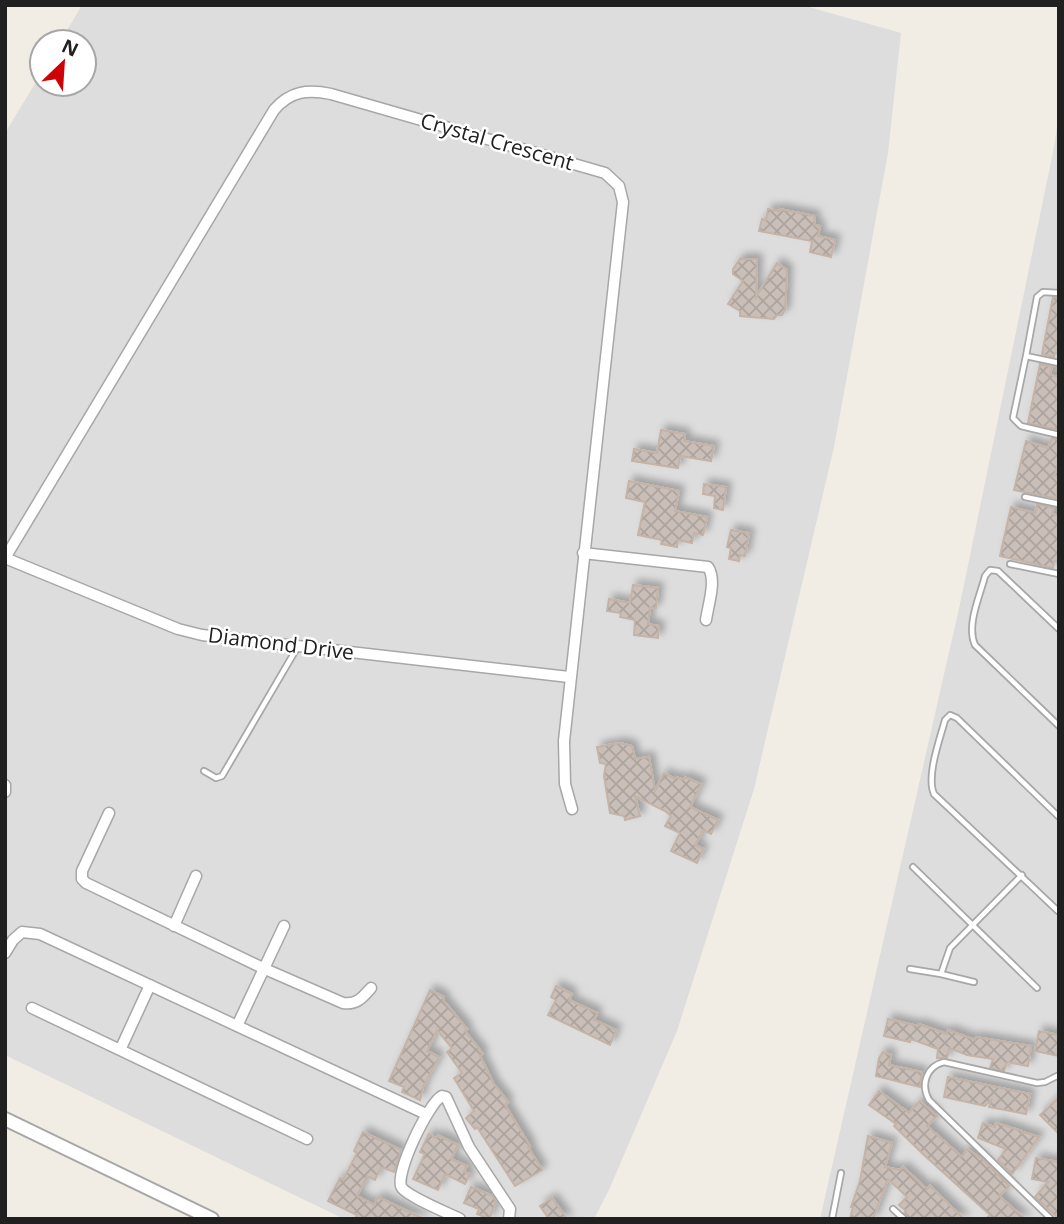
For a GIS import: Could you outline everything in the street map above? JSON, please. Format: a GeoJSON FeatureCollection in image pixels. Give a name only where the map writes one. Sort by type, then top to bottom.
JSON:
{"type":"FeatureCollection","features":[{"type":"Feature","properties":{"kind":"street","name":"Crystal Crescent"},"geometry":{"type":"LineString","coordinates":[[5,558],[274,110],[289,96],[309,91],[331,94],[598,170],[619,186],[623,202],[569,677],[564,765],[572,809]]}},
{"type":"Feature","properties":{"kind":"street"},"geometry":{"type":"LineString","coordinates":[[583,553],[708,567],[712,573],[712,581],[706,620]]}},
{"type":"Feature","properties":{"kind":"street","name":"Diamond Drive"},"geometry":{"type":"LineString","coordinates":[[5,558],[195,634],[569,677]]}},
{"type":"Feature","properties":{"kind":"street"},"geometry":{"type":"LineString","coordinates":[[5,785],[5,792]]}},
{"type":"Feature","properties":{"kind":"street"},"geometry":{"type":"LineString","coordinates":[[109,813],[82,871],[83,881],[342,1003],[359,1002],[371,988]]}},
{"type":"Feature","properties":{"kind":"street"},"geometry":{"type":"LineString","coordinates":[[174,926],[196,876]]}},
{"type":"Feature","properties":{"kind":"street"},"geometry":{"type":"LineString","coordinates":[[237,1026],[284,926]]}},
{"type":"Feature","properties":{"kind":"street"},"geometry":{"type":"LineString","coordinates":[[5,953],[22,932],[34,932],[426,1114]]}},
{"type":"Feature","properties":{"kind":"street"},"geometry":{"type":"LineString","coordinates":[[121,1048],[150,985]]}},
{"type":"Feature","properties":{"kind":"street"},"geometry":{"type":"LineString","coordinates":[[32,1008],[121,1048],[307,1139]]}},
{"type":"Feature","properties":{"kind":"street"},"geometry":{"type":"LineString","coordinates":[[460,1219],[410,1194],[400,1185],[401,1170],[426,1114],[438,1097],[446,1097],[469,1147],[510,1209],[509,1219]]}},
{"type":"Feature","properties":{"kind":"street"},"geometry":{"type":"LineString","coordinates":[[5,1119],[212,1219]]}},
{"type":"Feature","properties":{"kind":"lane"},"geometry":{"type":"LineString","coordinates":[[1059,293],[1043,292],[1037,297],[1013,418],[1017,424],[1026,428],[1059,435]]}},
{"type":"Feature","properties":{"kind":"lane"},"geometry":{"type":"LineString","coordinates":[[1026,356],[1059,363]]}},
{"type":"Feature","properties":{"kind":"lane"},"geometry":{"type":"LineString","coordinates":[[1025,497],[1059,504]]}},
{"type":"Feature","properties":{"kind":"lane"},"geometry":{"type":"LineString","coordinates":[[1010,564],[1059,574]]}},
{"type":"Feature","properties":{"kind":"lane"},"geometry":{"type":"LineString","coordinates":[[1059,629],[998,572],[990,570],[985,576],[972,627],[975,645],[1059,726]]}},
{"type":"Feature","properties":{"kind":"lane"},"geometry":{"type":"LineString","coordinates":[[204,771],[216,778],[222,776],[298,647]]}},
{"type":"Feature","properties":{"kind":"lane"},"geometry":{"type":"LineString","coordinates":[[1058,911],[934,794],[931,775],[945,720],[950,715],[957,718],[1059,817]]}},
{"type":"Feature","properties":{"kind":"lane"},"geometry":{"type":"LineString","coordinates":[[913,867],[1037,988]]}},
{"type":"Feature","properties":{"kind":"lane"},"geometry":{"type":"LineString","coordinates":[[941,974],[950,948],[1022,875]]}},
{"type":"Feature","properties":{"kind":"lane"},"geometry":{"type":"LineString","coordinates":[[910,969],[974,982]]}},
{"type":"Feature","properties":{"kind":"lane"},"geometry":{"type":"LineString","coordinates":[[1051,1219],[929,1100],[924,1084],[930,1069],[944,1062],[1037,1083],[1059,1075]]}},
{"type":"Feature","properties":{"kind":"lane"},"geometry":{"type":"LineString","coordinates":[[832,1219],[841,1173]]}},
{"type":"Feature","properties":{"kind":"lane"},"geometry":{"type":"LineString","coordinates":[[893,1209],[904,1219]]}},
{"type":"Feature","properties":{"kind":"shaded area"},"geometry":{"type":"Polygon","coordinates":[[[82,5],[802,5],[901,33],[888,153],[834,447],[754,789],[677,1031],[594,1219],[344,1219],[5,1055],[5,133],[28,95],[28,98],[98,98],[98,28],[68,28],[82,5]]]}},
{"type":"Feature","properties":{"kind":"shaded area"},"geometry":{"type":"Polygon","coordinates":[[[1059,113],[1059,1219],[820,1219],[960,604],[1059,113]]]}},
{"type":"Feature","properties":{"kind":"building"},"geometry":{"type":"Polygon","coordinates":[[[768,209],[815,216],[814,225],[820,226],[818,236],[835,240],[831,257],[810,252],[812,241],[759,231],[762,219],[766,220],[768,209]]]}},
{"type":"Feature","properties":{"kind":"building"},"geometry":{"type":"Polygon","coordinates":[[[740,259],[757,259],[756,297],[777,263],[787,270],[785,310],[782,315],[777,315],[774,319],[740,316],[740,311],[728,304],[743,281],[733,274],[733,269],[740,259]]]}},
{"type":"Feature","properties":{"kind":"building"},"geometry":{"type":"Polygon","coordinates":[[[1053,297],[1059,298],[1059,353],[1055,353],[1054,357],[1042,354],[1053,297]]]}},
{"type":"Feature","properties":{"kind":"building"},"geometry":{"type":"Polygon","coordinates":[[[1040,364],[1052,367],[1050,375],[1059,377],[1059,430],[1028,423],[1040,364]]]}},
{"type":"Feature","properties":{"kind":"building"},"geometry":{"type":"Polygon","coordinates":[[[661,430],[685,434],[684,441],[714,446],[711,461],[680,456],[678,468],[632,461],[634,449],[657,453],[661,430]]]}},
{"type":"Feature","properties":{"kind":"building"},"geometry":{"type":"Polygon","coordinates":[[[1052,438],[1059,440],[1059,461],[1054,476],[1059,478],[1056,498],[1014,490],[1026,441],[1048,448],[1052,438]]]}},
{"type":"Feature","properties":{"kind":"building"},"geometry":{"type":"Polygon","coordinates":[[[629,481],[679,491],[675,511],[707,517],[703,535],[694,533],[692,543],[678,540],[677,547],[661,544],[662,540],[638,535],[645,502],[626,498],[629,481]]]}},
{"type":"Feature","properties":{"kind":"building"},"geometry":{"type":"Polygon","coordinates":[[[704,484],[726,487],[723,510],[714,508],[715,496],[703,494],[704,484]]]}},
{"type":"Feature","properties":{"kind":"building"},"geometry":{"type":"Polygon","coordinates":[[[1037,504],[1054,508],[1052,514],[1059,516],[1059,562],[1054,561],[1053,568],[1000,556],[1011,507],[1035,513],[1037,504]]]}},
{"type":"Feature","properties":{"kind":"building"},"geometry":{"type":"Polygon","coordinates":[[[731,530],[749,533],[745,556],[740,555],[739,561],[729,559],[731,548],[727,547],[731,530]]]}},
{"type":"Feature","properties":{"kind":"building"},"geometry":{"type":"Polygon","coordinates":[[[633,585],[658,588],[656,608],[650,607],[648,624],[659,626],[658,638],[634,635],[635,620],[620,617],[621,613],[607,611],[609,599],[630,603],[633,585]]]}},
{"type":"Feature","properties":{"kind":"building"},"geometry":{"type":"Polygon","coordinates":[[[620,743],[632,746],[635,759],[649,757],[655,791],[664,773],[675,779],[684,780],[685,777],[701,784],[690,807],[718,820],[711,834],[703,830],[695,845],[703,849],[697,863],[671,851],[680,833],[665,826],[671,816],[665,811],[635,796],[640,816],[625,820],[624,816],[610,813],[604,776],[606,764],[600,763],[597,747],[620,743]]]}},
{"type":"Feature","properties":{"kind":"building"},"geometry":{"type":"Polygon","coordinates":[[[556,986],[572,994],[569,1000],[597,1013],[594,1020],[616,1030],[610,1045],[548,1015],[556,1000],[551,997],[556,986]]]}},
{"type":"Feature","properties":{"kind":"building"},"geometry":{"type":"Polygon","coordinates":[[[430,990],[444,997],[443,1000],[483,1054],[480,1056],[494,1084],[508,1102],[505,1105],[542,1170],[515,1186],[477,1127],[475,1129],[466,1118],[474,1111],[454,1078],[462,1073],[447,1052],[452,1048],[437,1030],[427,1051],[439,1057],[423,1087],[420,1100],[402,1092],[404,1087],[389,1081],[430,990]]]}},
{"type":"Feature","properties":{"kind":"building"},"geometry":{"type":"Polygon","coordinates":[[[888,1019],[918,1026],[919,1024],[947,1034],[948,1030],[975,1040],[976,1037],[1031,1046],[1028,1066],[1007,1062],[1004,1071],[990,1068],[993,1059],[967,1055],[949,1048],[947,1058],[937,1058],[938,1049],[911,1039],[910,1042],[884,1036],[888,1019]]]}},
{"type":"Feature","properties":{"kind":"building"},"geometry":{"type":"Polygon","coordinates":[[[1039,1031],[1059,1035],[1059,1056],[1035,1051],[1039,1031]]]}},
{"type":"Feature","properties":{"kind":"building"},"geometry":{"type":"Polygon","coordinates":[[[883,1052],[891,1055],[889,1065],[922,1072],[920,1087],[876,1076],[879,1058],[883,1052]]]}},
{"type":"Feature","properties":{"kind":"building"},"geometry":{"type":"Polygon","coordinates":[[[948,1077],[1030,1094],[1026,1114],[989,1107],[992,1099],[985,1106],[944,1097],[948,1077]]]}},
{"type":"Feature","properties":{"kind":"building"},"geometry":{"type":"Polygon","coordinates":[[[879,1091],[909,1113],[920,1101],[937,1116],[927,1126],[962,1157],[967,1149],[982,1159],[1009,1186],[999,1196],[1025,1219],[986,1219],[990,1215],[894,1126],[896,1124],[869,1105],[879,1091]]]}},
{"type":"Feature","properties":{"kind":"building"},"geometry":{"type":"Polygon","coordinates":[[[1059,1097],[1059,1134],[1040,1115],[1059,1097]]]}},
{"type":"Feature","properties":{"kind":"building"},"geometry":{"type":"Polygon","coordinates":[[[983,1123],[995,1127],[996,1123],[1022,1131],[1022,1134],[1023,1132],[1039,1137],[1012,1174],[998,1160],[1006,1149],[978,1138],[983,1123]]]}},
{"type":"Feature","properties":{"kind":"building"},"geometry":{"type":"Polygon","coordinates":[[[363,1132],[401,1150],[394,1172],[381,1167],[375,1180],[367,1176],[357,1196],[374,1205],[378,1197],[424,1219],[355,1219],[357,1215],[328,1201],[357,1153],[354,1151],[363,1132]]]}},
{"type":"Feature","properties":{"kind":"building"},"geometry":{"type":"Polygon","coordinates":[[[429,1134],[436,1138],[438,1135],[458,1145],[451,1159],[467,1166],[464,1172],[470,1174],[465,1184],[445,1174],[438,1190],[413,1179],[425,1154],[420,1152],[429,1134]]]}},
{"type":"Feature","properties":{"kind":"building"},"geometry":{"type":"Polygon","coordinates":[[[868,1136],[892,1143],[885,1167],[900,1170],[903,1167],[927,1189],[930,1186],[964,1219],[909,1219],[904,1213],[906,1211],[899,1205],[907,1197],[888,1179],[873,1219],[850,1219],[868,1136]]]}},
{"type":"Feature","properties":{"kind":"building"},"geometry":{"type":"Polygon","coordinates":[[[1036,1158],[1059,1162],[1059,1219],[1035,1197],[1048,1182],[1032,1179],[1036,1158]]]}},
{"type":"Feature","properties":{"kind":"building"},"geometry":{"type":"Polygon","coordinates":[[[471,1187],[493,1196],[496,1202],[489,1219],[477,1214],[479,1209],[464,1203],[471,1187]]]}},
{"type":"Feature","properties":{"kind":"building"},"geometry":{"type":"Polygon","coordinates":[[[552,1198],[567,1219],[549,1219],[540,1206],[552,1198]]]}}]}
